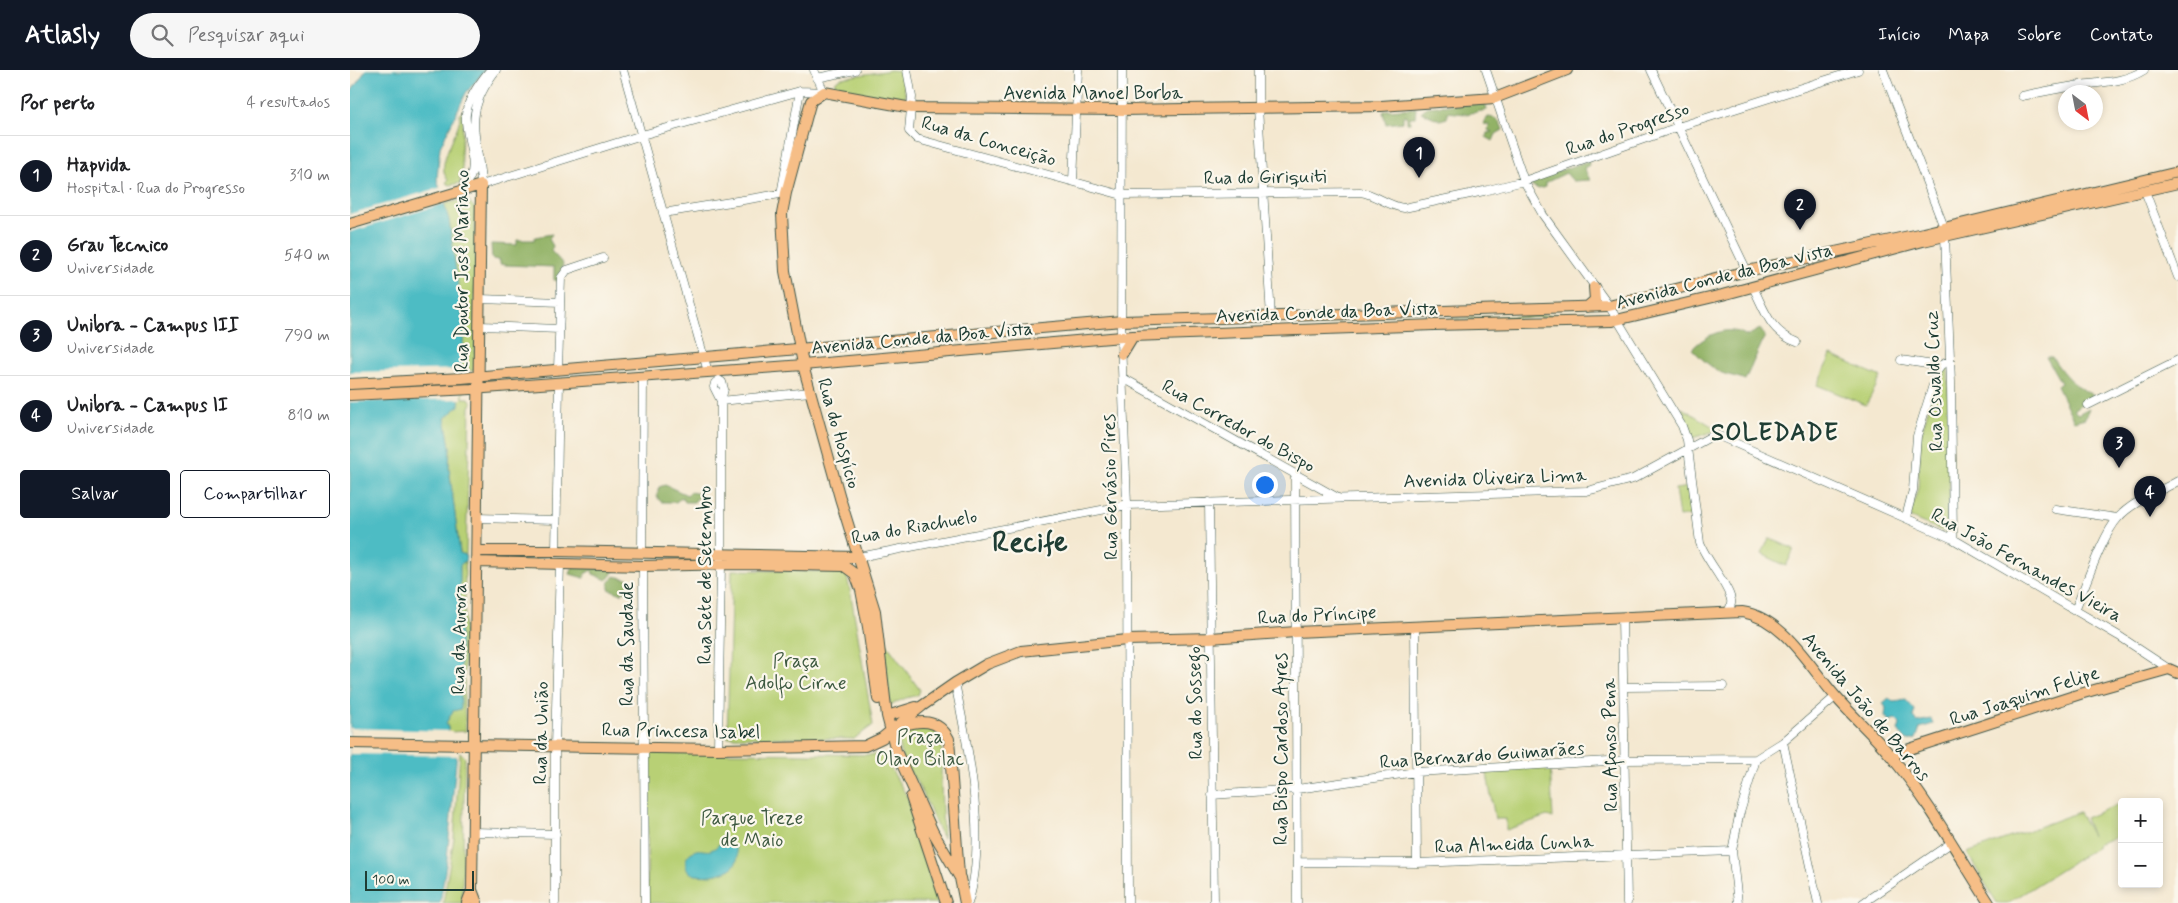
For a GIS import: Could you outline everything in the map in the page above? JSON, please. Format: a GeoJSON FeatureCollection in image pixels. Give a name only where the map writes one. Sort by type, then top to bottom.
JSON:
{"type":"FeatureCollection","features":[{"type":"Feature","properties":{"kind":"main road","name":"Avenida Manoel Borba"},"geometry":{"type":"LineString","coordinates":[[824,92],[912,108],[1122,110],[1381,106],[1495,98],[1567,70]]}},
{"type":"Feature","properties":{"kind":"main road","name":"Rua do Hospício"},"geometry":{"type":"LineString","coordinates":[[824,92],[811,101],[784,194],[782,214],[785,271],[810,392],[876,611],[884,717]]}},
{"type":"Feature","properties":{"kind":"main road","name":"Avenida Conde da Boa Vista"},"geometry":{"type":"LineString","coordinates":[[350,395],[479,388],[803,365],[1133,336],[1618,320],[1753,287],[1944,229],[2178,172]]}},
{"type":"Feature","properties":{"kind":"main road","name":"Avenida Conde da Boa Vista"},"geometry":{"type":"LineString","coordinates":[[350,384],[462,378],[1122,321],[1609,306],[1747,271],[1944,229],[2178,183]]}},
{"type":"Feature","properties":{"kind":"main road"},"geometry":{"type":"LineString","coordinates":[[350,224],[464,186],[481,185]]}},
{"type":"Feature","properties":{"kind":"main road","name":"Rua Doutor José Mariano"},"geometry":{"type":"LineString","coordinates":[[479,388],[481,185]]}},
{"type":"Feature","properties":{"kind":"main road"},"geometry":{"type":"LineString","coordinates":[[1587,307],[1595,300],[1594,287]]}},
{"type":"Feature","properties":{"kind":"main road"},"geometry":{"type":"LineString","coordinates":[[1122,354],[1133,336]]}},
{"type":"Feature","properties":{"kind":"main road","name":"Rua da Aurora"},"geometry":{"type":"LineString","coordinates":[[467,903],[472,890],[479,388]]}},
{"type":"Feature","properties":{"kind":"main road","name":"Rua do Riachuelo"},"geometry":{"type":"LineString","coordinates":[[477,556],[556,551],[642,553],[838,565],[848,568],[857,578],[884,717]]}},
{"type":"Feature","properties":{"kind":"main road","name":"Rua do Riachuelo"},"geometry":{"type":"LineString","coordinates":[[477,556],[560,563],[643,566],[721,559],[859,557]]}},
{"type":"Feature","properties":{"kind":"main road","name":"Rua do Príncipe"},"geometry":{"type":"LineString","coordinates":[[922,706],[987,664],[1021,651],[1127,640],[1210,638],[1296,632],[1415,628],[1728,612]]}},
{"type":"Feature","properties":{"kind":"main road","name":"Avenida João de Barros"},"geometry":{"type":"LineString","coordinates":[[1728,612],[1756,616],[1792,642],[1835,697],[1891,755],[1989,903]]}},
{"type":"Feature","properties":{"kind":"main road","name":"Rua Joaquim Felipe"},"geometry":{"type":"LineString","coordinates":[[1891,755],[2080,694],[2173,671]]}},
{"type":"Feature","properties":{"kind":"main road"},"geometry":{"type":"LineString","coordinates":[[922,706],[884,717],[897,755],[933,832],[960,878]]}},
{"type":"Feature","properties":{"kind":"main road"},"geometry":{"type":"LineString","coordinates":[[890,732],[922,706]]}},
{"type":"Feature","properties":{"kind":"main road"},"geometry":{"type":"LineString","coordinates":[[890,732],[922,721],[933,723],[949,739],[960,878],[967,903]]}},
{"type":"Feature","properties":{"kind":"main road"},"geometry":{"type":"LineString","coordinates":[[890,732],[891,759],[915,807],[946,903]]}},
{"type":"Feature","properties":{"kind":"main road","name":"Rua Princesa Isabel"},"geometry":{"type":"LineString","coordinates":[[350,743],[718,749],[848,748],[865,746],[890,732]]}},
{"type":"Feature","properties":{"kind":"main road"},"geometry":{"type":"LineString","coordinates":[[458,744],[474,763]]}},
{"type":"Feature","properties":{"kind":"main road","name":"Rua da Aurora"},"geometry":{"type":"LineString","coordinates":[[472,890],[477,903]]}},
{"type":"Feature","properties":{"kind":"street"},"geometry":{"type":"LineString","coordinates":[[464,186],[470,179],[474,166],[466,134],[466,112],[476,89],[490,70]]}},
{"type":"Feature","properties":{"kind":"street","name":"Rua Doutor José Mariano"},"geometry":{"type":"LineString","coordinates":[[481,185],[474,137],[474,115],[483,88],[496,70]]}},
{"type":"Feature","properties":{"kind":"street"},"geometry":{"type":"LineString","coordinates":[[622,70],[708,372]]}},
{"type":"Feature","properties":{"kind":"street"},"geometry":{"type":"LineString","coordinates":[[481,185],[642,135],[800,91],[824,92],[814,70]]}},
{"type":"Feature","properties":{"kind":"street"},"geometry":{"type":"LineString","coordinates":[[817,78],[855,70]]}},
{"type":"Feature","properties":{"kind":"street","name":"Rua da Conceição"},"geometry":{"type":"LineString","coordinates":[[907,70],[912,108],[909,132],[917,139],[1122,195]]}},
{"type":"Feature","properties":{"kind":"street"},"geometry":{"type":"LineString","coordinates":[[1073,181],[1078,70]]}},
{"type":"Feature","properties":{"kind":"street","name":"Rua Gervásio Pires"},"geometry":{"type":"LineString","coordinates":[[1122,70],[1122,354],[1128,505],[1128,903]]}},
{"type":"Feature","properties":{"kind":"street"},"geometry":{"type":"LineString","coordinates":[[1258,70],[1258,108],[1271,316]]}},
{"type":"Feature","properties":{"kind":"street"},"geometry":{"type":"LineString","coordinates":[[1486,70],[1524,181],[1543,215],[1609,306],[1675,411],[1682,426],[1688,449],[1700,542],[1705,557],[1729,594],[1731,604],[1728,612]]}},
{"type":"Feature","properties":{"kind":"street"},"geometry":{"type":"LineString","coordinates":[[1651,70],[1747,271]]}},
{"type":"Feature","properties":{"kind":"street","name":"Rua do Progresso"},"geometry":{"type":"LineString","coordinates":[[1404,208],[1484,192],[1524,181],[1678,127],[1858,70]]}},
{"type":"Feature","properties":{"kind":"street","name":"Rua Oswaldo Cruz"},"geometry":{"type":"LineString","coordinates":[[1883,70],[1944,229],[1953,539]]}},
{"type":"Feature","properties":{"kind":"street"},"geometry":{"type":"LineString","coordinates":[[2022,96],[2080,85],[2119,81],[2132,77],[2144,70]]}},
{"type":"Feature","properties":{"kind":"street","name":"Rua do Hospício"},"geometry":{"type":"LineString","coordinates":[[784,194],[800,91]]}},
{"type":"Feature","properties":{"kind":"street"},"geometry":{"type":"LineString","coordinates":[[2145,191],[2178,277]]}},
{"type":"Feature","properties":{"kind":"street","name":"Rua do Giriquiti"},"geometry":{"type":"LineString","coordinates":[[1122,195],[1360,192],[1374,196],[1393,206],[1404,208]]}},
{"type":"Feature","properties":{"kind":"street"},"geometry":{"type":"LineString","coordinates":[[663,213],[784,194]]}},
{"type":"Feature","properties":{"kind":"street"},"geometry":{"type":"LineString","coordinates":[[558,369],[561,278],[563,274],[603,258]]}},
{"type":"Feature","properties":{"kind":"street"},"geometry":{"type":"LineString","coordinates":[[1753,287],[1773,326],[1784,337],[1797,342]]}},
{"type":"Feature","properties":{"kind":"street"},"geometry":{"type":"LineString","coordinates":[[480,299],[560,302]]}},
{"type":"Feature","properties":{"kind":"street"},"geometry":{"type":"LineString","coordinates":[[480,326],[559,329]]}},
{"type":"Feature","properties":{"kind":"street"},"geometry":{"type":"LineString","coordinates":[[1901,360],[1940,366],[1949,361]]}},
{"type":"Feature","properties":{"kind":"street"},"geometry":{"type":"LineString","coordinates":[[2088,405],[2178,360]]}},
{"type":"Feature","properties":{"kind":"street"},"geometry":{"type":"LineString","coordinates":[[1906,517],[1914,490],[1917,436],[1922,413],[1940,366]]}},
{"type":"Feature","properties":{"kind":"street"},"geometry":{"type":"LineString","coordinates":[[642,553],[643,376]]}},
{"type":"Feature","properties":{"kind":"street","name":"Rua Corredor do Bispo"},"geometry":{"type":"LineString","coordinates":[[1123,378],[1339,499]]}},
{"type":"Feature","properties":{"kind":"street"},"geometry":{"type":"LineString","coordinates":[[556,551],[559,382]]}},
{"type":"Feature","properties":{"kind":"street","name":"Rua Sete de Setembro"},"geometry":{"type":"LineString","coordinates":[[718,749],[721,400],[810,392]]}},
{"type":"Feature","properties":{"kind":"street","name":"Rua João Fernandes Vieira"},"geometry":{"type":"LineString","coordinates":[[1688,449],[1710,437],[1723,438],[1906,517],[1953,539],[2119,636],[2173,671]]}},
{"type":"Feature","properties":{"kind":"street","name":"Avenida Oliveira Lima"},"geometry":{"type":"LineString","coordinates":[[1295,499],[1587,492],[1633,479],[1688,449]]}},
{"type":"Feature","properties":{"kind":"street","name":"Rua Bispo Cardoso Ayres"},"geometry":{"type":"LineString","coordinates":[[1295,475],[1297,903]]}},
{"type":"Feature","properties":{"kind":"street"},"geometry":{"type":"LineString","coordinates":[[2075,610],[2117,518],[2128,509],[2178,481]]}},
{"type":"Feature","properties":{"kind":"street","name":"Rua do Riachuelo"},"geometry":{"type":"LineString","coordinates":[[859,557],[1128,505],[1295,499]]}},
{"type":"Feature","properties":{"kind":"street","name":"Rua do Sossego"},"geometry":{"type":"LineString","coordinates":[[1209,502],[1214,903]]}},
{"type":"Feature","properties":{"kind":"street"},"geometry":{"type":"LineString","coordinates":[[2055,509],[2117,518]]}},
{"type":"Feature","properties":{"kind":"street"},"geometry":{"type":"LineString","coordinates":[[477,518],[556,520]]}},
{"type":"Feature","properties":{"kind":"street","name":"Rua da União"},"geometry":{"type":"LineString","coordinates":[[555,903],[555,746],[560,563]]}},
{"type":"Feature","properties":{"kind":"street","name":"Rua da Saudade"},"geometry":{"type":"LineString","coordinates":[[643,566],[645,903]]}},
{"type":"Feature","properties":{"kind":"street","name":"Rua Afonso Pena"},"geometry":{"type":"LineString","coordinates":[[1622,617],[1627,903]]}},
{"type":"Feature","properties":{"kind":"street"},"geometry":{"type":"LineString","coordinates":[[1415,628],[1417,863]]}},
{"type":"Feature","properties":{"kind":"street"},"geometry":{"type":"LineString","coordinates":[[955,683],[973,784],[975,813],[976,875],[967,903]]}},
{"type":"Feature","properties":{"kind":"street"},"geometry":{"type":"LineString","coordinates":[[1624,687],[1723,686]]}},
{"type":"Feature","properties":{"kind":"street"},"geometry":{"type":"LineString","coordinates":[[1738,903],[1732,851],[1741,808],[1756,759],[1783,742],[1835,697]]}},
{"type":"Feature","properties":{"kind":"street"},"geometry":{"type":"LineString","coordinates":[[1783,742],[1818,903]]}},
{"type":"Feature","properties":{"kind":"street","name":"Rua Bernardo Guimarães"},"geometry":{"type":"LineString","coordinates":[[1212,795],[1297,789],[1416,772],[1625,760],[1756,759]]}},
{"type":"Feature","properties":{"kind":"street"},"geometry":{"type":"LineString","coordinates":[[473,832],[556,834]]}},
{"type":"Feature","properties":{"kind":"street"},"geometry":{"type":"LineString","coordinates":[[1863,903],[1951,843]]}},
{"type":"Feature","properties":{"kind":"street","name":"Rua Almeida Cunha"},"geometry":{"type":"LineString","coordinates":[[1297,862],[1417,863],[1732,851]]}},
{"type":"Feature","properties":{"kind":"green space"},"geometry":{"type":"Polygon","coordinates":[[[891,70],[901,71],[906,98],[903,102],[837,91],[834,86],[836,81],[841,78],[891,70]]]}},
{"type":"Feature","properties":{"kind":"green space"},"geometry":{"type":"Polygon","coordinates":[[[1485,102],[1487,110],[1466,114],[1447,112],[1447,118],[1440,120],[1421,112],[1427,107],[1485,102]]]}},
{"type":"Feature","properties":{"kind":"green space"},"geometry":{"type":"Polygon","coordinates":[[[1416,108],[1415,117],[1409,118],[1410,123],[1407,123],[1407,115],[1403,116],[1403,122],[1386,124],[1383,112],[1386,110],[1416,108]]]}},
{"type":"Feature","properties":{"kind":"green space"},"geometry":{"type":"Polygon","coordinates":[[[464,112],[461,154],[463,172],[459,177],[461,183],[450,185],[446,183],[448,180],[444,173],[444,165],[457,129],[460,113],[464,112]]]}},
{"type":"Feature","properties":{"kind":"green space"},"geometry":{"type":"Polygon","coordinates":[[[1488,117],[1498,120],[1503,130],[1496,134],[1493,141],[1486,137],[1487,133],[1492,132],[1488,130],[1489,125],[1483,124],[1488,117]]]}},
{"type":"Feature","properties":{"kind":"green space"},"geometry":{"type":"Polygon","coordinates":[[[1588,161],[1589,165],[1584,168],[1590,180],[1573,181],[1566,173],[1545,183],[1545,187],[1539,189],[1530,185],[1529,181],[1588,161]]]}},
{"type":"Feature","properties":{"kind":"green space"},"geometry":{"type":"Polygon","coordinates":[[[466,199],[475,208],[475,368],[472,372],[469,369],[463,369],[463,398],[469,398],[472,403],[470,407],[466,555],[460,553],[449,468],[450,447],[445,418],[444,204],[466,199]]]}},
{"type":"Feature","properties":{"kind":"green space"},"geometry":{"type":"Polygon","coordinates":[[[552,234],[549,239],[553,246],[551,251],[563,264],[559,281],[554,280],[554,267],[506,265],[500,264],[500,260],[492,259],[491,244],[517,245],[517,240],[534,240],[535,237],[552,234]]]}},
{"type":"Feature","properties":{"kind":"green space"},"geometry":{"type":"Polygon","coordinates":[[[1585,314],[1585,316],[1436,320],[1437,319],[1585,314]]]}},
{"type":"Feature","properties":{"kind":"green space"},"geometry":{"type":"Polygon","coordinates":[[[1760,329],[1765,336],[1745,380],[1718,371],[1692,349],[1704,339],[1718,332],[1740,332],[1747,336],[1760,329]]]}},
{"type":"Feature","properties":{"kind":"green space"},"geometry":{"type":"Polygon","coordinates":[[[1831,355],[1881,377],[1866,405],[1817,385],[1831,355]]]}},
{"type":"Feature","properties":{"kind":"green space"},"geometry":{"type":"Polygon","coordinates":[[[2046,357],[2052,357],[2070,379],[2080,388],[2093,395],[2073,410],[2078,414],[2089,408],[2085,418],[2074,421],[2057,386],[2061,383],[2046,357]]]}},
{"type":"Feature","properties":{"kind":"green space"},"geometry":{"type":"Polygon","coordinates":[[[1944,365],[1948,366],[1950,530],[1947,533],[1911,518],[1910,515],[1918,488],[1920,438],[1939,371],[1944,365]]]}},
{"type":"Feature","properties":{"kind":"green space"},"geometry":{"type":"Polygon","coordinates":[[[1682,408],[1715,428],[1715,431],[1693,438],[1682,415],[1682,408]]]}},
{"type":"Feature","properties":{"kind":"green space"},"geometry":{"type":"Polygon","coordinates":[[[665,485],[687,495],[690,492],[701,494],[694,502],[685,502],[682,497],[676,502],[661,502],[657,497],[659,487],[665,485]]]}},
{"type":"Feature","properties":{"kind":"green space"},"geometry":{"type":"Polygon","coordinates":[[[1689,487],[1692,515],[1679,517],[1675,489],[1689,487]]]}},
{"type":"Feature","properties":{"kind":"green space"},"geometry":{"type":"Polygon","coordinates":[[[1769,538],[1794,549],[1786,566],[1762,554],[1769,538]]]}},
{"type":"Feature","properties":{"kind":"green space"},"geometry":{"type":"Polygon","coordinates":[[[465,561],[464,705],[466,731],[450,732],[446,723],[453,711],[460,564],[465,561]]]}},
{"type":"Feature","properties":{"kind":"green space"},"geometry":{"type":"Polygon","coordinates":[[[573,566],[615,570],[607,580],[593,574],[592,570],[586,573],[584,578],[570,574],[573,566]]]}},
{"type":"Feature","properties":{"kind":"green space","name":"Praça Adolfo Cirne"},"geometry":{"type":"Polygon","coordinates":[[[732,570],[846,572],[873,725],[854,739],[727,737],[732,570]]]}},
{"type":"Feature","properties":{"kind":"green space"},"geometry":{"type":"Polygon","coordinates":[[[614,576],[628,579],[632,583],[626,592],[623,590],[622,594],[609,589],[609,583],[614,576]]]}},
{"type":"Feature","properties":{"kind":"green space"},"geometry":{"type":"Polygon","coordinates":[[[883,639],[920,690],[918,695],[890,705],[883,639]]]}},
{"type":"Feature","properties":{"kind":"green space","name":"Praça Olavo Bilac"},"geometry":{"type":"Polygon","coordinates":[[[915,726],[930,727],[942,741],[943,838],[918,784],[900,752],[899,742],[901,737],[907,730],[915,726]]]}},
{"type":"Feature","properties":{"kind":"green space"},"geometry":{"type":"Polygon","coordinates":[[[460,752],[465,757],[462,903],[443,903],[454,838],[460,752]]]}},
{"type":"Feature","properties":{"kind":"green space","name":"Parque Treze de Maio"},"geometry":{"type":"Polygon","coordinates":[[[653,752],[883,755],[908,798],[937,903],[647,903],[648,755],[653,752]]]}},
{"type":"Feature","properties":{"kind":"green space"},"geometry":{"type":"Polygon","coordinates":[[[1550,764],[1553,818],[1547,816],[1506,830],[1506,819],[1495,819],[1486,768],[1550,764]]]}},
{"type":"Feature","properties":{"kind":"green space"},"geometry":{"type":"Polygon","coordinates":[[[2118,805],[2118,836],[2096,845],[2097,847],[2008,903],[1997,903],[1967,853],[2079,812],[2092,836],[2085,818],[2118,805]]]}},
{"type":"Feature","properties":{"kind":"water"},"geometry":{"type":"Polygon","coordinates":[[[366,70],[485,70],[466,93],[440,147],[437,179],[449,220],[464,328],[459,406],[445,418],[450,447],[449,468],[460,553],[466,555],[465,561],[460,565],[461,709],[453,711],[446,723],[457,751],[447,859],[440,903],[350,903],[350,93],[366,70]]]}},
{"type":"Feature","properties":{"kind":"water"},"geometry":{"type":"Polygon","coordinates":[[[1889,698],[1893,702],[1906,700],[1915,710],[1913,717],[1918,722],[1931,719],[1933,724],[1920,728],[1916,739],[1907,741],[1898,731],[1900,724],[1895,719],[1889,721],[1885,716],[1886,708],[1883,703],[1889,698]]]}},
{"type":"Feature","properties":{"kind":"water"},"geometry":{"type":"Polygon","coordinates":[[[725,842],[734,845],[737,852],[737,861],[731,869],[705,876],[692,874],[689,871],[686,861],[692,852],[711,850],[725,842]]]}},
{"type":"Feature","properties":{"kind":"pier"},"geometry":{"type":"Polygon","coordinates":[[[442,187],[446,203],[350,232],[350,214],[442,187]]]}},
{"type":"Feature","properties":{"kind":"pier"},"geometry":{"type":"Polygon","coordinates":[[[464,369],[462,399],[350,402],[350,372],[464,369]]]}},
{"type":"Feature","properties":{"kind":"pier"},"geometry":{"type":"Polygon","coordinates":[[[350,728],[452,731],[459,756],[350,754],[350,728]]]}},
{"type":"Feature","properties":{"kind":"place","name":"Hapvida"},"geometry":{"type":"Point","coordinates":[1419,178]}},
{"type":"Feature","properties":{"kind":"place","name":"Grau Tecnico"},"geometry":{"type":"Point","coordinates":[1800,230]}},
{"type":"Feature","properties":{"kind":"place","name":"Unibra - Campus III"},"geometry":{"type":"Point","coordinates":[2119,468]}},
{"type":"Feature","properties":{"kind":"place","name":"Unibra - Campus II"},"geometry":{"type":"Point","coordinates":[2150,517]}},
{"type":"Feature","properties":{"kind":"district","name":"SOLEDADE"},"geometry":{"type":"Point","coordinates":[1775,432]}},
{"type":"Feature","properties":{"kind":"district","name":"Recife"},"geometry":{"type":"Point","coordinates":[1030,541]}}]}
